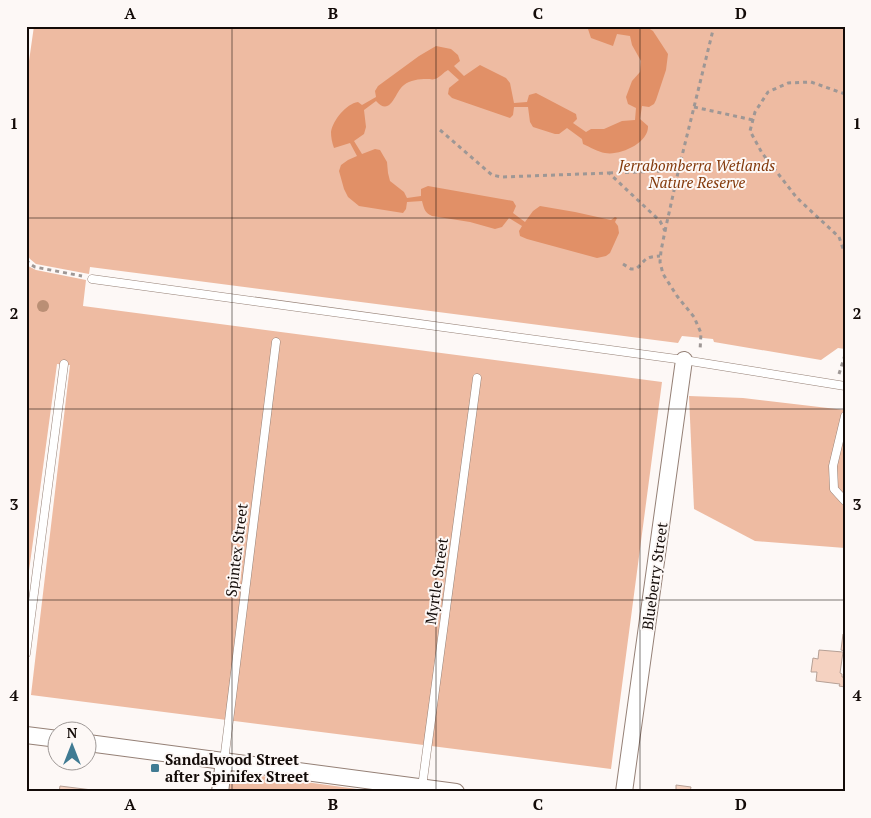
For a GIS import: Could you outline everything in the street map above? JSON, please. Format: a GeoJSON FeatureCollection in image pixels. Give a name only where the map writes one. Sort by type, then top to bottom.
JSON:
{"type":"FeatureCollection","features":[{"type":"Feature","properties":{"kind":"street","name":"Blueberry Street"},"geometry":{"type":"LineString","coordinates":[[624,792],[692,361]]}},
{"type":"Feature","properties":{"kind":"street"},"geometry":{"type":"LineString","coordinates":[[26,735],[48,738]]}},
{"type":"Feature","properties":{"kind":"street"},"geometry":{"type":"LineString","coordinates":[[98,744],[456,792]]}},
{"type":"Feature","properties":{"kind":"street"},"geometry":{"type":"LineString","coordinates":[[220,792],[224,761]]}},
{"type":"Feature","properties":{"kind":"lane"},"geometry":{"type":"LineString","coordinates":[[92,279],[692,361],[845,386]]}},
{"type":"Feature","properties":{"kind":"lane","name":"Spintex Street"},"geometry":{"type":"LineString","coordinates":[[224,761],[276,342]]}},
{"type":"Feature","properties":{"kind":"lane"},"geometry":{"type":"LineString","coordinates":[[26,654],[64,364]]}},
{"type":"Feature","properties":{"kind":"lane","name":"Myrtle Street"},"geometry":{"type":"LineString","coordinates":[[422,787],[477,378]]}},
{"type":"Feature","properties":{"kind":"lane"},"geometry":{"type":"LineString","coordinates":[[845,416],[833,466],[834,489],[845,501]]}},
{"type":"Feature","properties":{"kind":"path"},"geometry":{"type":"LineString","coordinates":[[692,361],[701,333],[694,317],[677,296],[663,274],[660,256],[679,168],[714,26]]}},
{"type":"Feature","properties":{"kind":"path"},"geometry":{"type":"LineString","coordinates":[[845,94],[811,82],[788,83],[768,92],[755,112],[750,131],[762,153],[797,198],[840,237],[845,254]]}},
{"type":"Feature","properties":{"kind":"path"},"geometry":{"type":"LineString","coordinates":[[694,107],[753,120]]}},
{"type":"Feature","properties":{"kind":"path"},"geometry":{"type":"LineString","coordinates":[[440,130],[492,175],[502,177],[665,171],[679,168]]}},
{"type":"Feature","properties":{"kind":"path"},"geometry":{"type":"LineString","coordinates":[[609,173],[660,221],[665,232]]}},
{"type":"Feature","properties":{"kind":"path"},"geometry":{"type":"LineString","coordinates":[[623,264],[630,269],[636,269],[645,259],[660,256]]}},
{"type":"Feature","properties":{"kind":"path"},"geometry":{"type":"LineString","coordinates":[[26,260],[38,267],[92,279]]}},
{"type":"Feature","properties":{"kind":"path"},"geometry":{"type":"LineString","coordinates":[[835,384],[845,356]]}},
{"type":"Feature","properties":{"kind":"green space","name":"Jerrabomberra Wetlands Nature Reserve"},"geometry":{"type":"Polygon","coordinates":[[[34,26],[845,26],[845,349],[838,348],[821,360],[714,342],[713,339],[682,336],[678,343],[90,267],[89,274],[36,264],[26,253],[26,82],[34,26]]]}},
{"type":"Feature","properties":{"kind":"green space"},"geometry":{"type":"Polygon","coordinates":[[[26,265],[36,270],[86,280],[83,306],[662,382],[611,769],[31,695],[70,365],[57,364],[26,593],[26,265]]]}},
{"type":"Feature","properties":{"kind":"green space"},"geometry":{"type":"Polygon","coordinates":[[[689,396],[743,398],[845,410],[845,548],[755,541],[694,509],[689,396]]]}},
{"type":"Feature","properties":{"kind":"green space"},"geometry":{"type":"Polygon","coordinates":[[[242,774],[379,792],[227,792],[232,781],[242,774]]]}},
{"type":"Feature","properties":{"kind":"shaded area"},"geometry":{"type":"Polygon","coordinates":[[[587,26],[619,26],[632,29],[636,26],[645,26],[653,31],[668,54],[666,70],[654,104],[649,107],[642,106],[640,119],[648,126],[647,132],[639,143],[632,147],[611,153],[597,151],[583,144],[582,139],[567,128],[559,134],[555,134],[533,127],[530,122],[528,107],[514,107],[513,115],[510,118],[452,98],[448,94],[449,88],[459,80],[448,70],[435,79],[406,83],[392,102],[385,107],[376,101],[364,110],[366,127],[364,134],[354,141],[362,154],[375,149],[380,150],[387,162],[390,181],[404,192],[407,198],[421,196],[421,189],[428,186],[513,201],[516,206],[513,213],[525,222],[533,211],[540,206],[611,220],[615,217],[617,218],[615,222],[619,233],[610,253],[606,256],[597,258],[527,239],[520,236],[519,231],[522,226],[509,218],[502,227],[495,229],[470,222],[432,216],[425,210],[422,201],[407,202],[403,213],[359,206],[348,197],[339,171],[341,165],[357,156],[350,143],[334,148],[331,132],[334,123],[341,113],[353,103],[358,102],[362,105],[376,97],[375,91],[378,86],[436,46],[451,49],[458,55],[460,61],[454,66],[464,76],[480,65],[506,78],[510,83],[514,103],[527,102],[529,95],[536,93],[576,114],[577,119],[573,123],[586,132],[591,129],[604,129],[622,121],[635,120],[636,108],[628,104],[626,97],[632,81],[640,72],[641,61],[632,45],[630,36],[617,34],[613,46],[591,38],[587,26]]]}},
{"type":"Feature","properties":{"kind":"building"},"geometry":{"type":"Polygon","coordinates":[[[843,634],[845,634],[845,651],[841,650],[843,634]]]}},
{"type":"Feature","properties":{"kind":"building"},"geometry":{"type":"Polygon","coordinates":[[[819,650],[843,652],[840,673],[842,677],[845,677],[845,687],[839,686],[840,684],[816,681],[817,672],[811,672],[813,658],[818,659],[819,650]]]}},
{"type":"Feature","properties":{"kind":"building"},"geometry":{"type":"Polygon","coordinates":[[[676,785],[691,787],[690,792],[676,792],[676,785]]]}},
{"type":"Feature","properties":{"kind":"building"},"geometry":{"type":"Polygon","coordinates":[[[60,786],[92,790],[92,792],[59,792],[60,786]]]}},
{"type":"Feature","properties":{"kind":"place","name":"Sandalwood Street after Spinifex Street"},"geometry":{"type":"Point","coordinates":[155,768]}}]}
